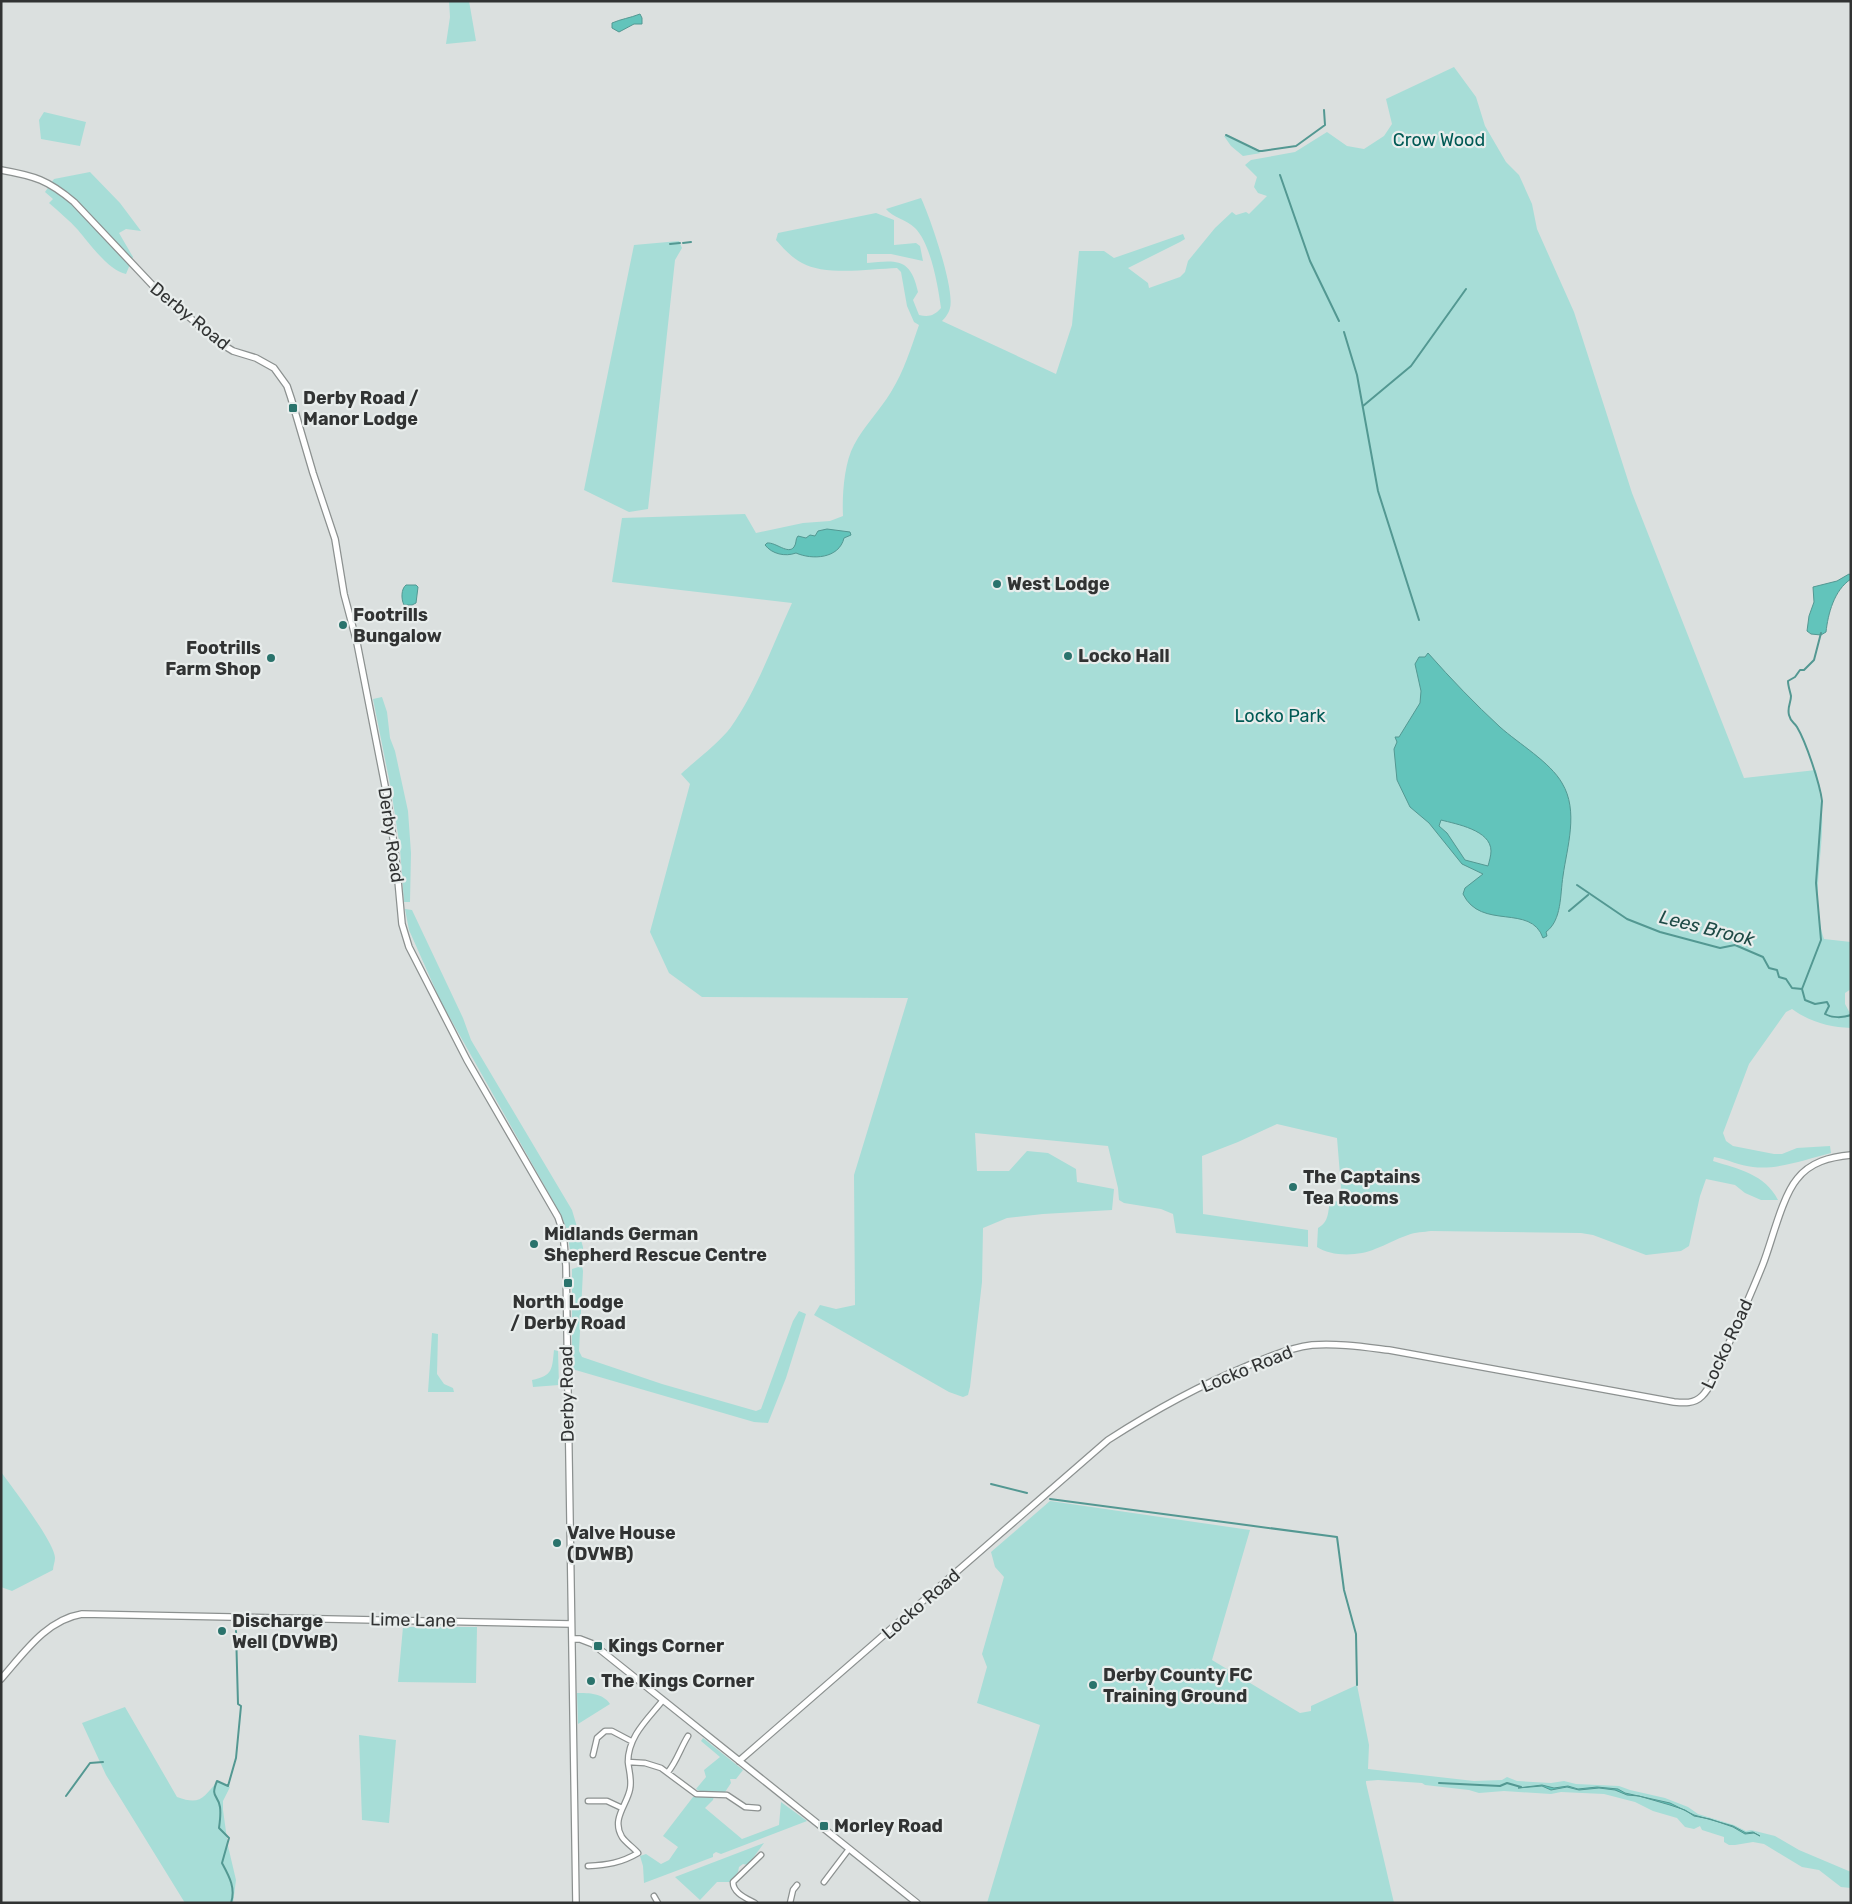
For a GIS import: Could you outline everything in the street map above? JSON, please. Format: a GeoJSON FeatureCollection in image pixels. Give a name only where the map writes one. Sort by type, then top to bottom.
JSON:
{"type":"FeatureCollection","features":[{"type":"Feature","properties":{"kind":"street","name":"Derby Road"},"geometry":{"type":"LineString","coordinates":[[1,170],[40,178],[59,189],[74,202],[158,291],[227,348],[267,363],[277,371],[287,386],[335,539],[345,599],[359,651],[387,796],[396,859],[402,924],[408,947],[467,1060],[550,1202],[563,1232],[566,1266],[571,1624]]}},
{"type":"Feature","properties":{"kind":"street","name":"Locko Road"},"geometry":{"type":"LineString","coordinates":[[739,1761],[1108,1440],[1186,1394],[1218,1378],[1279,1353],[1314,1345],[1389,1350],[1674,1402],[1695,1401],[1703,1396],[1720,1363],[1763,1265],[1784,1204],[1796,1180],[1806,1169],[1821,1161],[1851,1155]]}},
{"type":"Feature","properties":{"kind":"street","name":"Lime Lane"},"geometry":{"type":"LineString","coordinates":[[1,1679],[51,1626],[70,1616],[82,1614],[571,1624]]}},
{"type":"Feature","properties":{"kind":"street"},"geometry":{"type":"LineString","coordinates":[[571,1624],[576,1903]]}},
{"type":"Feature","properties":{"kind":"street"},"geometry":{"type":"LineString","coordinates":[[572,1639],[580,1639],[594,1644],[917,1903]]}},
{"type":"Feature","properties":{"kind":"street"},"geometry":{"type":"LineString","coordinates":[[588,1866],[599,1868],[625,1861],[638,1853],[626,1842],[620,1831],[618,1820],[622,1808],[628,1799],[631,1786],[628,1762],[631,1741],[663,1700]]}},
{"type":"Feature","properties":{"kind":"street"},"geometry":{"type":"LineString","coordinates":[[593,1755],[599,1735],[605,1731],[612,1731],[631,1741]]}},
{"type":"Feature","properties":{"kind":"street"},"geometry":{"type":"LineString","coordinates":[[668,1772],[677,1760],[688,1736]]}},
{"type":"Feature","properties":{"kind":"street"},"geometry":{"type":"LineString","coordinates":[[586,1745],[594,1747]]}},
{"type":"Feature","properties":{"kind":"street"},"geometry":{"type":"LineString","coordinates":[[628,1762],[652,1764],[668,1772],[692,1792],[727,1795],[748,1808],[758,1808]]}},
{"type":"Feature","properties":{"kind":"street"},"geometry":{"type":"LineString","coordinates":[[588,1801],[608,1802],[622,1808]]}},
{"type":"Feature","properties":{"kind":"street"},"geometry":{"type":"LineString","coordinates":[[597,1801],[597,1808]]}},
{"type":"Feature","properties":{"kind":"street"},"geometry":{"type":"LineString","coordinates":[[747,1814],[748,1808]]}},
{"type":"Feature","properties":{"kind":"street"},"geometry":{"type":"LineString","coordinates":[[824,1882],[849,1849]]}},
{"type":"Feature","properties":{"kind":"street"},"geometry":{"type":"LineString","coordinates":[[751,1902],[736,1891],[733,1882],[761,1854]]}},
{"type":"Feature","properties":{"kind":"street"},"geometry":{"type":"LineString","coordinates":[[790,1903],[793,1890],[797,1885]]}},
{"type":"Feature","properties":{"kind":"street"},"geometry":{"type":"LineString","coordinates":[[654,1896],[658,1903]]}},
{"type":"Feature","properties":{"kind":"green space"},"geometry":{"type":"Polygon","coordinates":[[[449,1],[469,1],[476,41],[446,44],[450,17],[449,1]]]}},
{"type":"Feature","properties":{"kind":"green space","name":"Locko Park"},"geometry":{"type":"Polygon","coordinates":[[[1454,67],[1476,97],[1485,126],[1506,162],[1519,175],[1532,204],[1537,229],[1574,312],[1632,493],[1744,778],[1816,770],[1822,813],[1818,892],[1820,924],[1824,939],[1851,942],[1851,989],[1845,993],[1845,1004],[1851,1015],[1851,1028],[1820,1023],[1792,1009],[1786,1012],[1749,1064],[1723,1133],[1726,1141],[1733,1146],[1774,1154],[1782,1154],[1797,1148],[1830,1146],[1831,1153],[1763,1168],[1738,1164],[1714,1157],[1713,1161],[1758,1178],[1766,1184],[1778,1200],[1761,1200],[1745,1193],[1735,1185],[1706,1179],[1700,1196],[1689,1246],[1681,1251],[1646,1255],[1593,1235],[1581,1233],[1431,1231],[1411,1234],[1362,1253],[1338,1254],[1330,1253],[1317,1247],[1318,1228],[1326,1220],[1330,1200],[1339,1202],[1341,1187],[1337,1138],[1277,1124],[1202,1156],[1203,1214],[1308,1230],[1308,1247],[1176,1233],[1173,1214],[1161,1209],[1124,1203],[1119,1200],[1108,1146],[975,1133],[977,1171],[1009,1171],[1027,1151],[1048,1153],[1076,1169],[1077,1182],[1114,1189],[1112,1210],[1007,1218],[983,1228],[982,1282],[970,1387],[968,1395],[963,1397],[949,1392],[814,1315],[820,1305],[836,1309],[855,1305],[854,1175],[908,998],[702,997],[669,973],[650,932],[690,784],[681,774],[731,727],[757,682],[792,603],[612,582],[622,518],[745,514],[756,533],[803,523],[830,521],[843,516],[844,480],[851,452],[862,431],[896,384],[919,325],[914,322],[907,306],[901,272],[897,268],[835,271],[811,267],[798,261],[785,250],[776,240],[778,233],[876,213],[894,220],[894,245],[916,243],[920,246],[923,261],[891,254],[867,254],[867,263],[887,261],[907,267],[915,281],[918,292],[913,300],[919,315],[931,315],[941,308],[933,266],[925,244],[915,228],[886,209],[921,198],[935,236],[949,285],[950,308],[942,321],[1056,374],[1072,325],[1079,251],[1104,251],[1114,258],[1183,234],[1185,239],[1128,268],[1148,283],[1149,288],[1180,277],[1185,272],[1188,261],[1215,228],[1232,212],[1236,215],[1246,212],[1249,214],[1267,196],[1258,193],[1254,187],[1257,177],[1245,165],[1251,160],[1295,152],[1327,132],[1347,146],[1364,149],[1384,136],[1392,124],[1386,99],[1454,67]]]}},
{"type":"Feature","properties":{"kind":"green space"},"geometry":{"type":"Polygon","coordinates":[[[44,112],[86,122],[80,146],[41,139],[39,120],[44,112]]]}},
{"type":"Feature","properties":{"kind":"green space"},"geometry":{"type":"Polygon","coordinates":[[[1224,136],[1261,153],[1243,156],[1231,146],[1224,136]]]}},
{"type":"Feature","properties":{"kind":"green space"},"geometry":{"type":"Polygon","coordinates":[[[90,172],[120,203],[141,231],[126,229],[119,233],[133,257],[126,274],[113,268],[100,256],[75,226],[49,203],[53,199],[45,192],[54,179],[90,172]]]}},
{"type":"Feature","properties":{"kind":"green space"},"geometry":{"type":"Polygon","coordinates":[[[679,241],[682,248],[675,260],[648,509],[629,512],[584,490],[634,245],[679,241]]]}},
{"type":"Feature","properties":{"kind":"green space"},"geometry":{"type":"Polygon","coordinates":[[[382,697],[387,712],[390,738],[395,751],[408,811],[411,853],[410,902],[404,902],[400,848],[391,789],[373,699],[382,697]]]}},
{"type":"Feature","properties":{"kind":"green space"},"geometry":{"type":"Polygon","coordinates":[[[405,909],[412,910],[463,1018],[471,1040],[572,1210],[583,1247],[583,1254],[575,1263],[572,1263],[567,1231],[561,1215],[441,1002],[409,930],[405,909]]]}},
{"type":"Feature","properties":{"kind":"green space"},"geometry":{"type":"Polygon","coordinates":[[[582,1266],[579,1351],[582,1357],[662,1384],[756,1411],[761,1409],[793,1321],[799,1311],[806,1314],[786,1378],[768,1423],[754,1422],[572,1369],[572,1269],[582,1266]]]}},
{"type":"Feature","properties":{"kind":"green space"},"geometry":{"type":"Polygon","coordinates":[[[432,1333],[438,1334],[437,1374],[444,1384],[453,1388],[454,1392],[428,1392],[432,1333]]]}},
{"type":"Feature","properties":{"kind":"green space"},"geometry":{"type":"Polygon","coordinates":[[[554,1350],[558,1351],[559,1385],[533,1387],[532,1380],[548,1374],[550,1371],[554,1350]]]}},
{"type":"Feature","properties":{"kind":"green space"},"geometry":{"type":"Polygon","coordinates":[[[1,1472],[41,1528],[55,1558],[53,1570],[12,1591],[1,1587],[1,1472]]]}},
{"type":"Feature","properties":{"kind":"green space","name":"Derby County FC Training Ground"},"geometry":{"type":"Polygon","coordinates":[[[1050,1501],[1250,1530],[1212,1660],[1300,1713],[1311,1711],[1311,1706],[1357,1685],[1369,1745],[1368,1769],[1474,1781],[1502,1780],[1507,1777],[1517,1781],[1551,1783],[1564,1781],[1576,1784],[1619,1786],[1665,1798],[1688,1807],[1698,1814],[1734,1825],[1746,1831],[1751,1830],[1775,1836],[1799,1850],[1851,1872],[1851,1888],[1841,1887],[1819,1870],[1802,1867],[1764,1844],[1753,1842],[1729,1845],[1724,1842],[1724,1837],[1702,1830],[1700,1826],[1694,1829],[1685,1827],[1677,1818],[1653,1811],[1635,1802],[1604,1794],[1561,1792],[1551,1794],[1504,1791],[1479,1793],[1422,1783],[1378,1780],[1366,1781],[1366,1783],[1394,1903],[987,1903],[1040,1725],[977,1703],[987,1667],[982,1654],[1004,1577],[995,1567],[991,1552],[1050,1501]]]}},
{"type":"Feature","properties":{"kind":"green space"},"geometry":{"type":"Polygon","coordinates":[[[403,1627],[477,1627],[476,1683],[398,1682],[403,1627]]]}},
{"type":"Feature","properties":{"kind":"green space"},"geometry":{"type":"Polygon","coordinates":[[[577,1693],[600,1696],[610,1704],[578,1724],[577,1693]]]}},
{"type":"Feature","properties":{"kind":"green space"},"geometry":{"type":"Polygon","coordinates":[[[125,1707],[177,1797],[191,1801],[197,1800],[205,1795],[218,1781],[230,1787],[223,1801],[223,1810],[228,1846],[236,1880],[233,1903],[185,1903],[106,1775],[82,1723],[125,1707]]]}},
{"type":"Feature","properties":{"kind":"green space"},"geometry":{"type":"Polygon","coordinates":[[[359,1735],[396,1740],[389,1823],[362,1820],[359,1735]]]}},
{"type":"Feature","properties":{"kind":"green space"},"geometry":{"type":"Polygon","coordinates":[[[703,1738],[743,1770],[736,1779],[730,1779],[731,1783],[725,1792],[702,1792],[696,1789],[706,1777],[704,1770],[720,1757],[701,1741],[703,1738]]]}},
{"type":"Feature","properties":{"kind":"green space"},"geometry":{"type":"Polygon","coordinates":[[[714,1796],[713,1800],[705,1808],[742,1839],[779,1825],[781,1802],[807,1821],[721,1854],[716,1852],[713,1854],[713,1857],[644,1883],[643,1866],[640,1856],[646,1854],[661,1864],[669,1860],[678,1847],[663,1836],[693,1797],[714,1796]]]}},
{"type":"Feature","properties":{"kind":"green space"},"geometry":{"type":"Polygon","coordinates":[[[764,1843],[748,1865],[743,1864],[739,1867],[738,1872],[730,1882],[717,1882],[700,1900],[675,1877],[764,1843]]]}},
{"type":"Feature","properties":{"kind":"water"},"geometry":{"type":"Polygon","coordinates":[[[640,14],[642,24],[634,24],[619,32],[612,28],[612,23],[640,14]]]}},
{"type":"Feature","properties":{"kind":"water"},"geometry":{"type":"Polygon","coordinates":[[[827,529],[850,532],[851,535],[844,538],[837,550],[824,556],[810,557],[796,553],[788,555],[779,554],[771,551],[765,545],[770,543],[789,550],[795,546],[798,536],[806,538],[810,535],[815,536],[818,531],[827,529]]]}},
{"type":"Feature","properties":{"kind":"water"},"geometry":{"type":"Polygon","coordinates":[[[1849,574],[1851,579],[1840,589],[1833,603],[1826,632],[1821,635],[1811,634],[1807,631],[1809,616],[1814,602],[1813,587],[1837,581],[1849,574]]]}},
{"type":"Feature","properties":{"kind":"water"},"geometry":{"type":"Polygon","coordinates":[[[406,585],[416,585],[418,587],[416,603],[412,605],[404,605],[403,603],[402,592],[406,585]]]}},
{"type":"Feature","properties":{"kind":"water"},"geometry":{"type":"Polygon","coordinates":[[[1428,653],[1491,718],[1550,768],[1557,775],[1567,794],[1571,817],[1558,914],[1546,932],[1547,936],[1543,938],[1537,928],[1528,922],[1517,918],[1481,912],[1471,905],[1463,894],[1465,888],[1483,874],[1462,864],[1429,823],[1410,807],[1397,780],[1394,749],[1397,742],[1395,737],[1399,737],[1420,703],[1421,691],[1415,664],[1419,657],[1425,657],[1428,653]],[[1441,820],[1439,826],[1447,833],[1465,860],[1488,866],[1491,851],[1485,838],[1472,829],[1441,820]]]}},
{"type":"Feature","properties":{"kind":"water"},"geometry":{"type":"Polygon","coordinates":[[[1542,1785],[1554,1788],[1568,1786],[1578,1789],[1597,1787],[1618,1789],[1638,1796],[1599,1788],[1579,1790],[1567,1787],[1551,1790],[1542,1786],[1518,1788],[1542,1785]]]}},
{"type":"Feature","properties":{"kind":"water"},"geometry":{"type":"Polygon","coordinates":[[[1641,1796],[1670,1803],[1682,1809],[1670,1805],[1641,1796]]]}},
{"type":"Feature","properties":{"kind":"water"},"geometry":{"type":"Polygon","coordinates":[[[1718,1822],[1733,1826],[1746,1833],[1753,1832],[1760,1836],[1754,1833],[1745,1834],[1733,1827],[1718,1822]]]}},
{"type":"Feature","properties":{"kind":"waterway"},"geometry":{"type":"LineString","coordinates":[[1226,135],[1259,151],[1296,146],[1325,125],[1324,110]]}},
{"type":"Feature","properties":{"kind":"waterway"},"geometry":{"type":"LineString","coordinates":[[1280,175],[1310,261],[1339,321]]}},
{"type":"Feature","properties":{"kind":"waterway"},"geometry":{"type":"LineString","coordinates":[[683,243],[691,242]]}},
{"type":"Feature","properties":{"kind":"waterway"},"geometry":{"type":"LineString","coordinates":[[670,244],[680,243]]}},
{"type":"Feature","properties":{"kind":"waterway"},"geometry":{"type":"LineString","coordinates":[[1363,406],[1411,366],[1466,289]]}},
{"type":"Feature","properties":{"kind":"waterway"},"geometry":{"type":"LineString","coordinates":[[1344,332],[1357,375],[1378,491],[1419,620]]}},
{"type":"Feature","properties":{"kind":"waterway"},"geometry":{"type":"LineString","coordinates":[[1802,989],[1821,940],[1816,883],[1822,801],[1819,784],[1801,734],[1789,715],[1788,710],[1791,696],[1788,681],[1814,660],[1821,633]]}},
{"type":"Feature","properties":{"kind":"waterway","name":"Lees Brook"},"geometry":{"type":"LineString","coordinates":[[1577,885],[1627,919],[1660,932],[1720,948],[1735,945],[1763,957],[1769,968],[1777,970],[1779,977],[1786,979],[1792,988],[1802,989],[1805,1000],[1815,1004],[1827,1002],[1829,1006],[1825,1014],[1838,1017],[1851,1015]]}},
{"type":"Feature","properties":{"kind":"waterway","name":"Lees Brook"},"geometry":{"type":"LineString","coordinates":[[1569,911],[1588,895]]}},
{"type":"Feature","properties":{"kind":"waterway"},"geometry":{"type":"LineString","coordinates":[[991,1484],[1027,1493]]}},
{"type":"Feature","properties":{"kind":"waterway"},"geometry":{"type":"LineString","coordinates":[[1050,1499],[1337,1537],[1344,1590],[1356,1634],[1357,1685]]}},
{"type":"Feature","properties":{"kind":"waterway"},"geometry":{"type":"LineString","coordinates":[[231,1903],[232,1887],[222,1863],[229,1838],[219,1828],[220,1807],[214,1790],[217,1781],[228,1786],[236,1758],[241,1706],[238,1704],[236,1631]]}},
{"type":"Feature","properties":{"kind":"waterway"},"geometry":{"type":"LineString","coordinates":[[66,1796],[90,1763],[103,1762]]}},
{"type":"Feature","properties":{"kind":"waterway"},"geometry":{"type":"LineString","coordinates":[[1439,1783],[1500,1786],[1507,1783],[1521,1787]]}},
{"type":"Feature","properties":{"kind":"place","name":"Derby Road / Manor Lodge"},"geometry":{"type":"Point","coordinates":[293,408]}},
{"type":"Feature","properties":{"kind":"place","name":"West Lodge"},"geometry":{"type":"Point","coordinates":[997,584]}},
{"type":"Feature","properties":{"kind":"place","name":"Footrills Bungalow"},"geometry":{"type":"Point","coordinates":[343,625]}},
{"type":"Feature","properties":{"kind":"place","name":"Locko Hall"},"geometry":{"type":"Point","coordinates":[1068,656]}},
{"type":"Feature","properties":{"kind":"place","name":"Footrills Farm Shop"},"geometry":{"type":"Point","coordinates":[271,658]}},
{"type":"Feature","properties":{"kind":"place","name":"The Captains Tea Rooms"},"geometry":{"type":"Point","coordinates":[1293,1187]}},
{"type":"Feature","properties":{"kind":"place","name":"Midlands German Shepherd Rescue Centre"},"geometry":{"type":"Point","coordinates":[534,1244]}},
{"type":"Feature","properties":{"kind":"place","name":"North Lodge / Derby Road"},"geometry":{"type":"Point","coordinates":[568,1283]}},
{"type":"Feature","properties":{"kind":"place","name":"Valve House (DVWB)"},"geometry":{"type":"Point","coordinates":[557,1543]}},
{"type":"Feature","properties":{"kind":"place","name":"Discharge Well (DVWB)"},"geometry":{"type":"Point","coordinates":[222,1631]}},
{"type":"Feature","properties":{"kind":"place","name":"Kings Corner"},"geometry":{"type":"Point","coordinates":[598,1646]}},
{"type":"Feature","properties":{"kind":"place","name":"The Kings Corner"},"geometry":{"type":"Point","coordinates":[591,1681]}},
{"type":"Feature","properties":{"kind":"place","name":"Derby County FC Training Ground"},"geometry":{"type":"Point","coordinates":[1093,1685]}},
{"type":"Feature","properties":{"kind":"place","name":"Morley Road"},"geometry":{"type":"Point","coordinates":[824,1826]}},
{"type":"Feature","properties":{"kind":"park label","name":"Crow Wood"},"geometry":{"type":"Point","coordinates":[1439,140]}}]}
